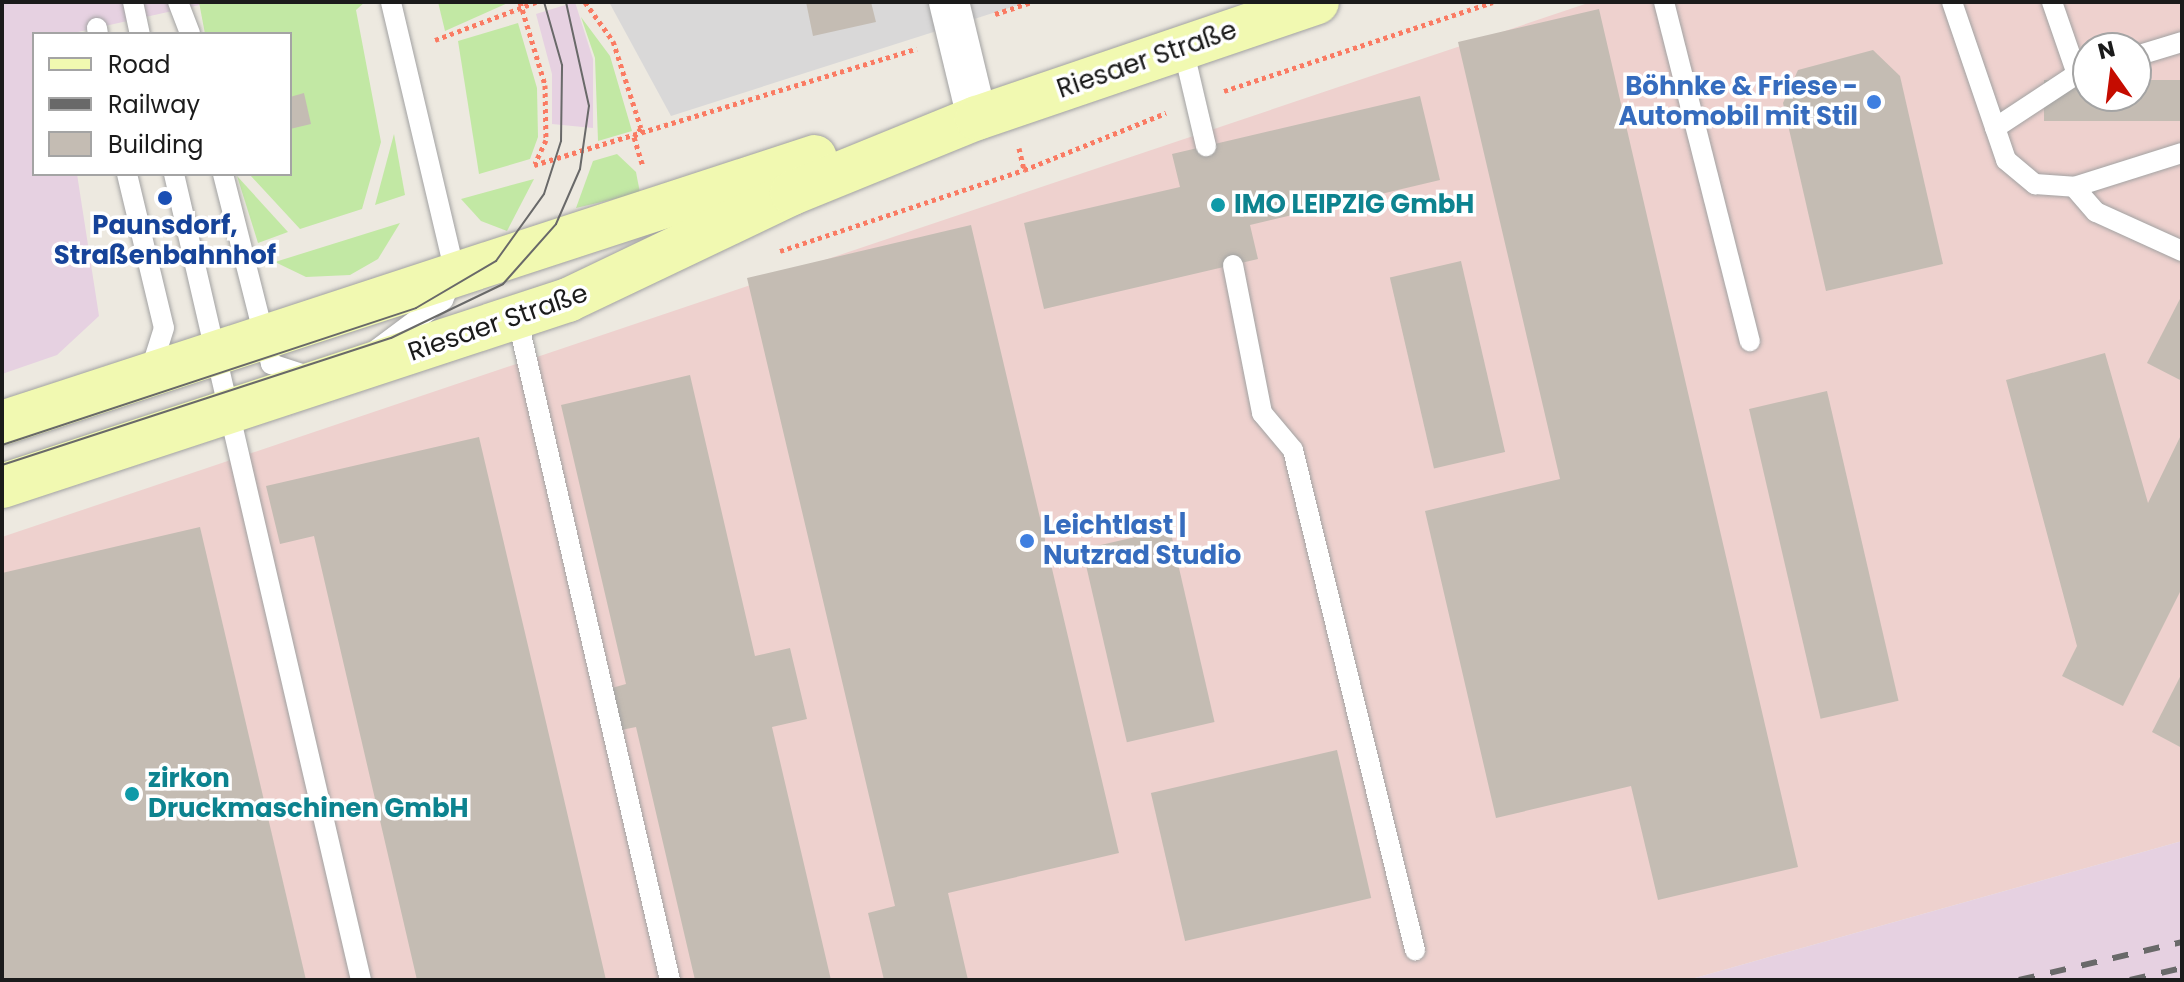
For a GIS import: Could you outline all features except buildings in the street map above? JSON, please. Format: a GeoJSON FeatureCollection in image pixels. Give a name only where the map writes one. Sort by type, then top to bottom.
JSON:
{"type":"FeatureCollection","features":[{"type":"Feature","properties":{"kind":"main road","name":"Riesaer Straße"},"geometry":{"type":"LineString","coordinates":[[2,486],[517,317],[627,277],[792,193],[977,118],[1317,2]]}},
{"type":"Feature","properties":{"kind":"main road","name":"Riesaer Straße"},"geometry":{"type":"LineString","coordinates":[[2,423],[868,140],[977,118]]}},
{"type":"Feature","properties":{"kind":"street"},"geometry":{"type":"LineString","coordinates":[[952,15],[977,118]]}},
{"type":"Feature","properties":{"kind":"lane"},"geometry":{"type":"LineString","coordinates":[[133,2],[140,32]]}},
{"type":"Feature","properties":{"kind":"lane"},"geometry":{"type":"LineString","coordinates":[[178,2],[189,32]]}},
{"type":"Feature","properties":{"kind":"lane"},"geometry":{"type":"LineString","coordinates":[[223,176],[263,337],[277,369],[339,376],[443,300],[455,273],[391,2]]}},
{"type":"Feature","properties":{"kind":"lane"},"geometry":{"type":"LineString","coordinates":[[1664,2],[1750,341]]}},
{"type":"Feature","properties":{"kind":"lane"},"geometry":{"type":"LineString","coordinates":[[1952,2],[2006,160],[2035,184],[2074,187],[2182,153]]}},
{"type":"Feature","properties":{"kind":"lane"},"geometry":{"type":"LineString","coordinates":[[2052,2],[2072,49]]}},
{"type":"Feature","properties":{"kind":"lane"},"geometry":{"type":"LineString","coordinates":[[2152,51],[2182,42]]}},
{"type":"Feature","properties":{"kind":"lane"},"geometry":{"type":"LineString","coordinates":[[1183,48],[1206,146]]}},
{"type":"Feature","properties":{"kind":"lane"},"geometry":{"type":"LineString","coordinates":[[1995,128],[2072,78]]}},
{"type":"Feature","properties":{"kind":"lane"},"geometry":{"type":"LineString","coordinates":[[127,176],[165,339],[154,366],[137,378]]}},
{"type":"Feature","properties":{"kind":"lane"},"geometry":{"type":"LineString","coordinates":[[174,176],[234,410],[361,980]]}},
{"type":"Feature","properties":{"kind":"lane"},"geometry":{"type":"LineString","coordinates":[[2074,187],[2096,212],[2182,251]]}},
{"type":"Feature","properties":{"kind":"lane"},"geometry":{"type":"LineString","coordinates":[[1233,265],[1262,413],[1293,450],[1415,950]]}},
{"type":"Feature","properties":{"kind":"lane"},"geometry":{"type":"LineString","coordinates":[[517,317],[670,980]]}},
{"type":"Feature","properties":{"kind":"path"},"geometry":{"type":"LineString","coordinates":[[435,40],[521,5],[536,2]]}},
{"type":"Feature","properties":{"kind":"path"},"geometry":{"type":"LineString","coordinates":[[585,2],[613,41],[641,128],[634,137]]}},
{"type":"Feature","properties":{"kind":"path"},"geometry":{"type":"LineString","coordinates":[[521,5],[545,85],[546,140],[534,165],[930,45],[952,15],[1032,2]]}},
{"type":"Feature","properties":{"kind":"path"},"geometry":{"type":"LineString","coordinates":[[766,255],[1024,170],[1196,101],[1493,2]]}},
{"type":"Feature","properties":{"kind":"path"},"geometry":{"type":"LineString","coordinates":[[634,137],[647,179]]}},
{"type":"Feature","properties":{"kind":"shaded area"},"geometry":{"type":"Polygon","coordinates":[[[2,2],[213,2],[78,32],[32,32],[32,176],[77,176],[99,316],[57,355],[2,374],[2,2]]]}},
{"type":"Feature","properties":{"kind":"shaded area"},"geometry":{"type":"Polygon","coordinates":[[[575,2],[593,59],[593,128],[552,124],[552,74],[536,14],[575,2]]]}},
{"type":"Feature","properties":{"kind":"shaded area"},"geometry":{"type":"Polygon","coordinates":[[[609,2],[1027,2],[671,116],[609,2]]]}},
{"type":"Feature","properties":{"kind":"shaded area"},"geometry":{"type":"Polygon","coordinates":[[[1591,2],[2182,2],[2182,841],[1688,980],[2,980],[2,537],[1591,2]]]}},
{"type":"Feature","properties":{"kind":"shaded area"},"geometry":{"type":"Polygon","coordinates":[[[2182,841],[2182,980],[1688,980],[2182,841]]]}},
{"type":"Feature","properties":{"kind":"green space"},"geometry":{"type":"Polygon","coordinates":[[[199,2],[365,2],[356,10],[381,142],[362,209],[300,229],[251,176],[292,176],[292,32],[205,32],[199,2]]]}},
{"type":"Feature","properties":{"kind":"green space"},"geometry":{"type":"Polygon","coordinates":[[[438,2],[510,2],[445,31],[438,2]]]}},
{"type":"Feature","properties":{"kind":"green space"},"geometry":{"type":"Polygon","coordinates":[[[581,17],[610,56],[632,131],[598,141],[595,58],[581,17]]]}},
{"type":"Feature","properties":{"kind":"green space"},"geometry":{"type":"Polygon","coordinates":[[[518,23],[537,88],[538,137],[530,159],[479,174],[458,41],[518,23]]]}},
{"type":"Feature","properties":{"kind":"green space"},"geometry":{"type":"Polygon","coordinates":[[[394,134],[405,195],[375,205],[394,134]]]}},
{"type":"Feature","properties":{"kind":"green space"},"geometry":{"type":"Polygon","coordinates":[[[617,154],[636,172],[640,193],[576,208],[593,161],[617,154]]]}},
{"type":"Feature","properties":{"kind":"green space"},"geometry":{"type":"Polygon","coordinates":[[[237,176],[288,232],[258,243],[237,176]]]}},
{"type":"Feature","properties":{"kind":"green space"},"geometry":{"type":"Polygon","coordinates":[[[534,179],[507,231],[481,221],[461,199],[534,179]]]}},
{"type":"Feature","properties":{"kind":"green space"},"geometry":{"type":"Polygon","coordinates":[[[400,223],[378,259],[350,275],[306,277],[275,262],[400,223]]]}},
{"type":"Feature","properties":{"kind":"tram line"},"geometry":{"type":"LineString","coordinates":[[2,445],[416,308],[496,261],[544,194],[561,141],[562,65],[544,2]]}},
{"type":"Feature","properties":{"kind":"tram line"},"geometry":{"type":"LineString","coordinates":[[2,465],[391,338],[503,284],[556,224],[580,169],[589,106],[566,2]]}},
{"type":"Feature","properties":{"kind":"railway"},"geometry":{"type":"LineString","coordinates":[[2019,980],[2182,942]]}},
{"type":"Feature","properties":{"kind":"railway"},"geometry":{"type":"LineString","coordinates":[[2130,980],[2182,968]]}},
{"type":"Feature","properties":{"kind":"place","name":"Böhnke & Friese - Automobil mit Stil"},"geometry":{"type":"Point","coordinates":[1874,102]}},
{"type":"Feature","properties":{"kind":"place","name":"Paunsdorf, Straßenbahnhof"},"geometry":{"type":"Point","coordinates":[165,198]}},
{"type":"Feature","properties":{"kind":"place","name":"IMO LEIPZIG GmbH"},"geometry":{"type":"Point","coordinates":[1218,205]}},
{"type":"Feature","properties":{"kind":"place","name":"Leichtlast | Nutzrad Studio"},"geometry":{"type":"Point","coordinates":[1027,541]}},
{"type":"Feature","properties":{"kind":"place","name":"zirkon Druckmaschinen GmbH"},"geometry":{"type":"Point","coordinates":[132,794]}}]}
